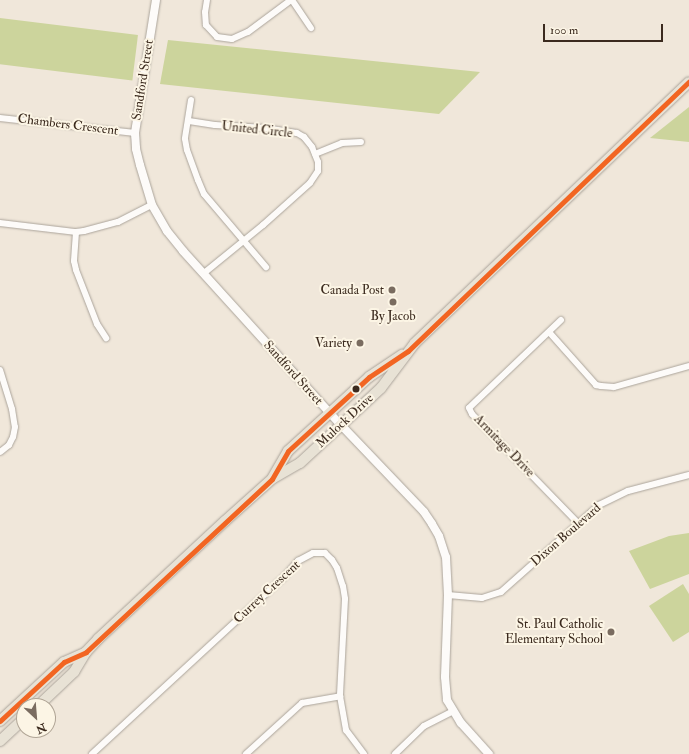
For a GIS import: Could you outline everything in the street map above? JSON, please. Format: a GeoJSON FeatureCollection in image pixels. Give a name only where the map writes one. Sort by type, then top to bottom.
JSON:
{"type":"FeatureCollection","features":[{"type":"Feature","properties":{"kind":"main road","name":"Mulock Drive"},"geometry":{"type":"LineString","coordinates":[[46,698],[74,672],[86,652],[225,520],[272,479],[300,463],[381,388],[408,351],[689,82]]}},
{"type":"Feature","properties":{"kind":"main road","name":"Mulock Drive"},"geometry":{"type":"LineString","coordinates":[[272,479],[288,451],[369,376],[408,351]]}},
{"type":"Feature","properties":{"kind":"main road","name":"Mulock Drive"},"geometry":{"type":"LineString","coordinates":[[0,721],[64,662],[86,652]]}},
{"type":"Feature","properties":{"kind":"main road"},"geometry":{"type":"LineString","coordinates":[[0,741],[16,726]]}},
{"type":"Feature","properties":{"kind":"street","name":"Sandford Street"},"geometry":{"type":"LineString","coordinates":[[156,0],[135,133],[136,149],[140,166],[152,205],[167,231],[203,274],[341,425],[424,512],[432,524],[439,536],[446,558],[448,595],[445,677],[448,700],[453,711],[470,734],[489,754]]}},
{"type":"Feature","properties":{"kind":"street"},"geometry":{"type":"LineString","coordinates":[[207,0],[204,12],[206,25],[217,37],[232,39],[248,32],[291,0],[311,28]]}},
{"type":"Feature","properties":{"kind":"street"},"geometry":{"type":"LineString","coordinates":[[191,100],[189,121],[185,139],[187,150],[204,194],[266,267]]}},
{"type":"Feature","properties":{"kind":"street","name":"Chambers Crescent"},"geometry":{"type":"LineString","coordinates":[[0,118],[135,133]]}},
{"type":"Feature","properties":{"kind":"street","name":"United Circle"},"geometry":{"type":"LineString","coordinates":[[189,121],[215,125],[265,128],[297,134],[309,142],[315,154]]}},
{"type":"Feature","properties":{"kind":"street"},"geometry":{"type":"LineString","coordinates":[[203,274],[244,242],[310,183],[318,171],[315,154],[342,143],[361,142]]}},
{"type":"Feature","properties":{"kind":"street"},"geometry":{"type":"LineString","coordinates":[[0,223],[76,232],[118,222],[152,205]]}},
{"type":"Feature","properties":{"kind":"street"},"geometry":{"type":"LineString","coordinates":[[76,232],[74,261],[76,270],[97,324],[106,338]]}},
{"type":"Feature","properties":{"kind":"street","name":"Armitage Drive"},"geometry":{"type":"LineString","coordinates":[[561,320],[469,408],[472,414],[578,523]]}},
{"type":"Feature","properties":{"kind":"street"},"geometry":{"type":"LineString","coordinates":[[549,332],[596,385],[614,387],[689,366]]}},
{"type":"Feature","properties":{"kind":"street"},"geometry":{"type":"LineString","coordinates":[[0,370],[12,409],[15,427],[13,437],[9,445],[0,452]]}},
{"type":"Feature","properties":{"kind":"street","name":"Dixon Boulevard"},"geometry":{"type":"LineString","coordinates":[[448,595],[482,598],[500,592],[599,505],[628,491],[689,476]]}},
{"type":"Feature","properties":{"kind":"street","name":"Currey Crescent"},"geometry":{"type":"LineString","coordinates":[[92,754],[283,578],[298,561],[313,553],[325,553],[329,556],[337,568],[343,586],[345,599],[340,696],[346,730],[364,754]]}},
{"type":"Feature","properties":{"kind":"street"},"geometry":{"type":"LineString","coordinates":[[246,754],[302,703],[340,696]]}},
{"type":"Feature","properties":{"kind":"street"},"geometry":{"type":"LineString","coordinates":[[395,754],[424,726],[453,711]]}},
{"type":"Feature","properties":{"kind":"green space"},"geometry":{"type":"Polygon","coordinates":[[[0,18],[138,35],[132,81],[0,64],[0,18]]]}},
{"type":"Feature","properties":{"kind":"green space"},"geometry":{"type":"Polygon","coordinates":[[[168,40],[480,72],[439,114],[160,84],[168,40]]]}},
{"type":"Feature","properties":{"kind":"green space"},"geometry":{"type":"Polygon","coordinates":[[[689,107],[689,142],[650,138],[689,107]]]}},
{"type":"Feature","properties":{"kind":"green space"},"geometry":{"type":"Polygon","coordinates":[[[689,533],[689,574],[650,589],[629,551],[669,536],[689,533]]]}},
{"type":"Feature","properties":{"kind":"green space"},"geometry":{"type":"Polygon","coordinates":[[[683,584],[689,594],[689,632],[673,642],[649,606],[683,584]]]}},
{"type":"Feature","properties":{"kind":"transit line"},"geometry":{"type":"LineString","coordinates":[[0,721],[64,662],[86,652],[272,479],[288,451],[369,377],[408,351],[689,82]]}},
{"type":"Feature","properties":{"kind":"place","name":"Canada Post"},"geometry":{"type":"Point","coordinates":[392,290]}},
{"type":"Feature","properties":{"kind":"place","name":"By Jacob"},"geometry":{"type":"Point","coordinates":[393,302]}},
{"type":"Feature","properties":{"kind":"place","name":"Variety"},"geometry":{"type":"Point","coordinates":[360,343]}},
{"type":"Feature","properties":{"kind":"place","name":"St. Paul Catholic Elementary School"},"geometry":{"type":"Point","coordinates":[611,632]}}]}
